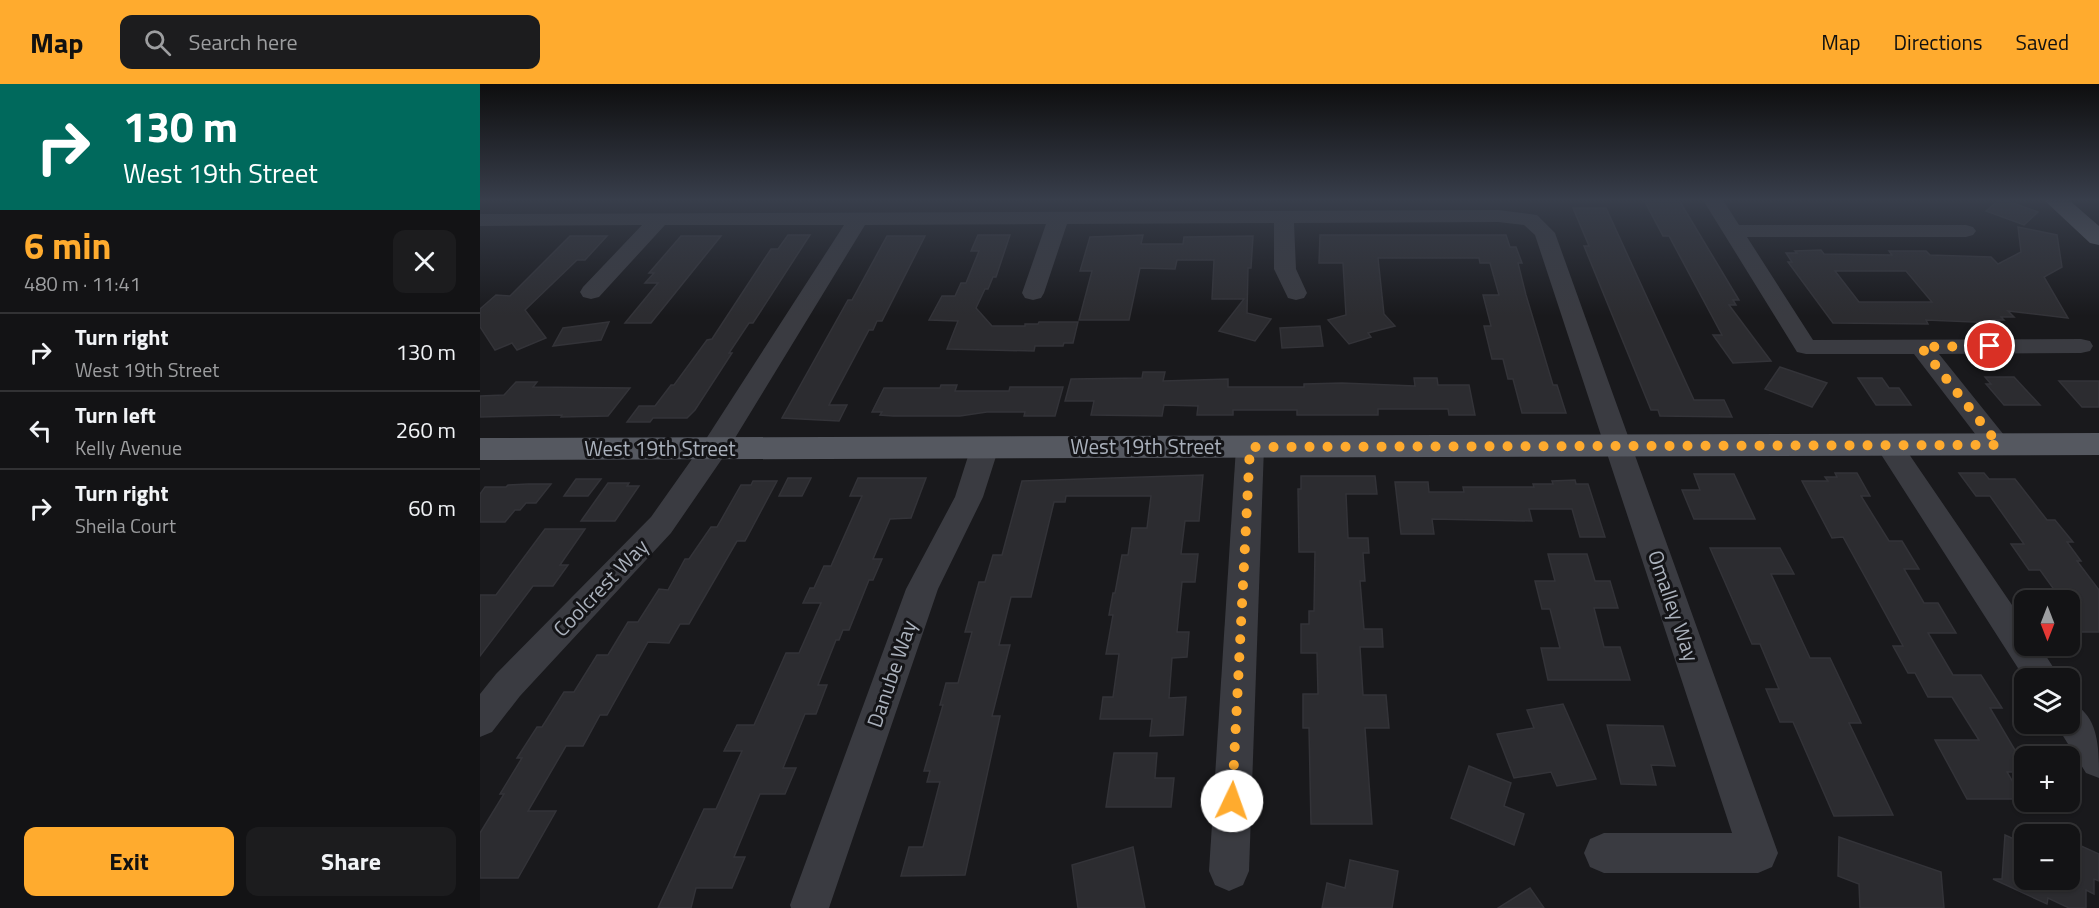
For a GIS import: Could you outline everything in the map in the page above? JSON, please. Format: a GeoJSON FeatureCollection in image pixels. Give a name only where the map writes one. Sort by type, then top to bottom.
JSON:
{"type":"FeatureCollection","features":[{"type":"Feature","properties":{"kind":"main road","name":"West 19th Street"},"geometry":{"type":"LineString","coordinates":[[480,449],[2099,444]]}},
{"type":"Feature","properties":{"kind":"street"},"geometry":{"type":"LineString","coordinates":[[591,292],[642,238]]}},
{"type":"Feature","properties":{"kind":"street","name":"Coolcrest Way"},"geometry":{"type":"LineString","coordinates":[[480,722],[508,685],[661,525],[714,448],[846,238]]}},
{"type":"Feature","properties":{"kind":"street"},"geometry":{"type":"LineString","coordinates":[[1033,293],[1051,238]]}},
{"type":"Feature","properties":{"kind":"street"},"geometry":{"type":"LineString","coordinates":[[1284,238],[1285,269],[1296,293]]}},
{"type":"Feature","properties":{"kind":"street","name":"Omalley Way"},"geometry":{"type":"LineString","coordinates":[[1547,238],[1758,853],[1604,853]]}},
{"type":"Feature","properties":{"kind":"street"},"geometry":{"type":"LineString","coordinates":[[1738,238],[1806,347],[2081,346]]}},
{"type":"Feature","properties":{"kind":"street"},"geometry":{"type":"LineString","coordinates":[[1921,347],[1999,445]]}},
{"type":"Feature","properties":{"kind":"street"},"geometry":{"type":"LineString","coordinates":[[1888,445],[2036,668]]}},
{"type":"Feature","properties":{"kind":"street","name":"Danube Way"},"geometry":{"type":"LineString","coordinates":[[810,905],[922,589],[969,497],[985,447]]}},
{"type":"Feature","properties":{"kind":"street"},"geometry":{"type":"LineString","coordinates":[[1228,872],[1250,447]]}},
{"type":"Feature","properties":{"kind":"street"},"geometry":{"type":"LineString","coordinates":[[2080,733],[2099,761]]}},
{"type":"Feature","properties":{"kind":"building"},"geometry":{"type":"Polygon","coordinates":[[[568,238],[605,238],[585,260],[577,260],[525,310],[546,338],[517,350],[512,343],[495,350],[480,327],[480,309],[496,295],[510,296],[568,238]]]}},
{"type":"Feature","properties":{"kind":"building"},"geometry":{"type":"Polygon","coordinates":[[[679,238],[719,238],[651,323],[625,323],[658,283],[645,283],[654,273],[649,273],[679,238]]]}},
{"type":"Feature","properties":{"kind":"building"},"geometry":{"type":"Polygon","coordinates":[[[786,238],[808,238],[753,323],[749,323],[729,353],[732,353],[695,410],[687,418],[653,418],[650,422],[627,422],[639,406],[655,406],[671,385],[674,385],[707,340],[712,339],[771,249],[778,249],[786,238]]]}},
{"type":"Feature","properties":{"kind":"building"},"geometry":{"type":"Polygon","coordinates":[[[886,238],[924,238],[882,321],[877,321],[873,330],[869,330],[829,405],[847,405],[839,421],[782,418],[848,300],[852,300],[886,238]]]}},
{"type":"Feature","properties":{"kind":"building"},"geometry":{"type":"Polygon","coordinates":[[[976,238],[1009,238],[996,277],[993,277],[988,289],[985,289],[976,308],[992,326],[1025,326],[1025,324],[1038,324],[1039,322],[1078,322],[1073,343],[1064,343],[1063,346],[1035,346],[1034,351],[947,349],[958,321],[929,320],[942,296],[955,296],[961,283],[966,283],[979,251],[971,251],[976,238]]]}},
{"type":"Feature","properties":{"kind":"building"},"geometry":{"type":"Polygon","coordinates":[[[1090,238],[1142,238],[1141,244],[1183,244],[1184,238],[1253,238],[1251,268],[1248,268],[1247,313],[1271,319],[1255,341],[1219,331],[1244,299],[1212,299],[1214,260],[1177,260],[1175,269],[1140,268],[1129,320],[1079,320],[1092,271],[1080,271],[1090,238]]]}},
{"type":"Feature","properties":{"kind":"building"},"geometry":{"type":"Polygon","coordinates":[[[1320,238],[1507,238],[1510,247],[1516,247],[1522,263],[1518,263],[1526,295],[1553,385],[1557,385],[1566,413],[1522,413],[1513,379],[1508,379],[1503,359],[1492,359],[1484,326],[1491,326],[1483,295],[1499,295],[1490,263],[1480,263],[1479,258],[1378,258],[1384,314],[1395,326],[1368,333],[1371,337],[1349,344],[1328,320],[1346,315],[1343,263],[1319,263],[1320,238]]]}},
{"type":"Feature","properties":{"kind":"building"},"geometry":{"type":"Polygon","coordinates":[[[1586,238],[1620,238],[1694,400],[1724,400],[1732,417],[1660,416],[1658,410],[1651,410],[1584,246],[1589,246],[1586,238]]]}},
{"type":"Feature","properties":{"kind":"building"},"geometry":{"type":"Polygon","coordinates":[[[1670,238],[1702,238],[1739,300],[1733,300],[1736,305],[1729,305],[1771,361],[1733,363],[1713,335],[1722,335],[1670,238]]]}},
{"type":"Feature","properties":{"kind":"building"},"geometry":{"type":"Polygon","coordinates":[[[2019,238],[2058,238],[2062,267],[2044,277],[2068,318],[2008,311],[2014,317],[2001,317],[2004,320],[1993,320],[1996,323],[1926,320],[1928,324],[1833,323],[1788,262],[1792,262],[1786,253],[1821,250],[1824,254],[1892,255],[1889,251],[1926,251],[1930,255],[1991,257],[1998,264],[2021,252],[2019,238]],[[1835,271],[1859,302],[1932,302],[1906,271],[1835,271]]]}},
{"type":"Feature","properties":{"kind":"building"},"geometry":{"type":"Polygon","coordinates":[[[609,322],[601,340],[553,346],[563,328],[609,322]]]}},
{"type":"Feature","properties":{"kind":"building"},"geometry":{"type":"Polygon","coordinates":[[[1320,326],[1323,346],[1282,348],[1280,328],[1320,326]]]}},
{"type":"Feature","properties":{"kind":"building"},"geometry":{"type":"Polygon","coordinates":[[[1780,367],[1827,383],[1812,407],[1765,389],[1780,367]]]}},
{"type":"Feature","properties":{"kind":"building"},"geometry":{"type":"Polygon","coordinates":[[[1143,372],[1165,372],[1163,381],[1228,379],[1228,387],[1304,387],[1304,384],[1342,383],[1415,386],[1414,378],[1437,378],[1438,385],[1469,385],[1475,415],[1449,415],[1448,409],[1378,409],[1378,415],[1297,415],[1297,410],[1233,410],[1233,415],[1197,415],[1198,406],[1164,405],[1162,416],[1091,415],[1094,401],[1065,401],[1071,379],[1142,378],[1143,372]]]}},
{"type":"Feature","properties":{"kind":"building"},"geometry":{"type":"Polygon","coordinates":[[[1985,377],[2014,377],[2040,405],[2004,405],[1986,384],[1991,384],[1985,377]]]}},
{"type":"Feature","properties":{"kind":"building"},"geometry":{"type":"Polygon","coordinates":[[[1858,378],[1882,378],[1889,388],[1899,388],[1911,405],[1876,405],[1858,378]]]}},
{"type":"Feature","properties":{"kind":"building"},"geometry":{"type":"Polygon","coordinates":[[[2059,381],[2099,381],[2099,407],[2082,407],[2059,381]]]}},
{"type":"Feature","properties":{"kind":"building"},"geometry":{"type":"Polygon","coordinates":[[[516,382],[537,382],[533,387],[630,388],[608,416],[480,417],[480,396],[504,395],[516,382]]]}},
{"type":"Feature","properties":{"kind":"building"},"geometry":{"type":"Polygon","coordinates":[[[941,385],[957,385],[955,391],[1009,391],[1010,387],[1063,387],[1055,416],[1024,416],[1025,412],[987,412],[960,416],[893,416],[880,415],[882,412],[872,412],[884,388],[940,388],[941,385]]]}},
{"type":"Feature","properties":{"kind":"building"},"geometry":{"type":"Polygon","coordinates":[[[1835,473],[1857,473],[1870,496],[1861,496],[1889,541],[1902,541],[1919,569],[1904,569],[1924,603],[1938,603],[1956,633],[1928,633],[1953,675],[1981,675],[2002,708],[1990,708],[2014,748],[2014,772],[2007,772],[2014,784],[2014,799],[1967,799],[1935,740],[1979,740],[1952,697],[1928,697],[1915,673],[1908,673],[1893,646],[1903,646],[1868,582],[1843,537],[1832,538],[1802,481],[1828,481],[1825,477],[1837,477],[1835,473]]]}},
{"type":"Feature","properties":{"kind":"building"},"geometry":{"type":"Polygon","coordinates":[[[1959,473],[1984,473],[1989,479],[2015,479],[2047,520],[2055,520],[2073,542],[2067,542],[2081,561],[2077,561],[2099,590],[2099,632],[2080,632],[2080,590],[2054,590],[2040,570],[2029,570],[2011,544],[2024,544],[1990,496],[1976,496],[1959,473]]]}},
{"type":"Feature","properties":{"kind":"building"},"geometry":{"type":"Polygon","coordinates":[[[1694,474],[1734,474],[1755,519],[1694,519],[1682,490],[1700,490],[1694,474]]]}},
{"type":"Feature","properties":{"kind":"building"},"geometry":{"type":"Polygon","coordinates":[[[1203,475],[1199,521],[1185,521],[1181,554],[1198,554],[1195,582],[1182,582],[1177,632],[1189,632],[1187,657],[1172,658],[1169,698],[1186,697],[1183,735],[1150,736],[1152,719],[1100,719],[1103,697],[1113,697],[1119,654],[1106,654],[1113,615],[1109,615],[1113,593],[1115,593],[1122,555],[1128,555],[1132,528],[1147,528],[1151,496],[1066,496],[1065,502],[1054,502],[1031,597],[1011,597],[999,645],[1010,645],[992,716],[1000,716],[965,875],[901,876],[909,847],[923,847],[940,782],[927,782],[930,771],[924,771],[943,705],[940,705],[946,683],[958,683],[972,632],[965,632],[979,582],[985,582],[993,555],[1002,555],[1022,481],[1203,475]]]}},
{"type":"Feature","properties":{"kind":"building"},"geometry":{"type":"Polygon","coordinates":[[[1301,476],[1375,476],[1377,494],[1346,494],[1348,538],[1368,538],[1369,553],[1363,553],[1365,581],[1360,581],[1364,629],[1382,629],[1383,647],[1360,647],[1363,695],[1386,695],[1389,728],[1365,728],[1372,824],[1311,824],[1309,728],[1303,728],[1303,694],[1318,694],[1317,653],[1301,653],[1301,624],[1309,624],[1309,611],[1314,611],[1315,552],[1299,552],[1298,489],[1301,489],[1301,476]]]}},
{"type":"Feature","properties":{"kind":"building"},"geometry":{"type":"Polygon","coordinates":[[[788,478],[811,478],[802,496],[779,496],[788,478]]]}},
{"type":"Feature","properties":{"kind":"building"},"geometry":{"type":"Polygon","coordinates":[[[858,478],[926,478],[911,518],[890,519],[873,559],[882,559],[873,580],[869,580],[849,630],[843,630],[839,640],[836,640],[818,685],[827,685],[816,714],[805,714],[783,768],[796,768],[785,794],[760,794],[734,857],[745,857],[732,888],[696,888],[691,908],[658,908],[704,809],[716,809],[742,751],[724,751],[737,725],[754,725],[786,653],[799,653],[821,603],[803,603],[810,588],[814,588],[824,566],[831,566],[862,496],[850,496],[858,478]]]}},
{"type":"Feature","properties":{"kind":"building"},"geometry":{"type":"Polygon","coordinates":[[[576,479],[601,479],[588,496],[564,496],[576,479]]]}},
{"type":"Feature","properties":{"kind":"building"},"geometry":{"type":"Polygon","coordinates":[[[1575,480],[1576,484],[1588,484],[1605,537],[1580,537],[1572,509],[1529,509],[1532,521],[1432,519],[1434,534],[1401,534],[1395,482],[1428,482],[1429,492],[1464,492],[1463,487],[1534,487],[1533,484],[1553,484],[1552,481],[1575,480]]]}},
{"type":"Feature","properties":{"kind":"building"},"geometry":{"type":"Polygon","coordinates":[[[753,481],[777,481],[745,541],[737,541],[689,624],[680,624],[669,643],[648,642],[607,715],[600,715],[583,746],[566,746],[528,811],[556,811],[518,878],[480,878],[480,833],[504,794],[500,794],[522,758],[517,758],[537,727],[542,727],[564,692],[574,692],[597,655],[608,655],[628,622],[638,622],[659,589],[668,590],[685,559],[689,559],[711,527],[717,527],[741,485],[751,485],[753,481]]]}},
{"type":"Feature","properties":{"kind":"building"},"geometry":{"type":"Polygon","coordinates":[[[608,483],[629,483],[627,486],[639,486],[615,521],[581,521],[608,483]]]}},
{"type":"Feature","properties":{"kind":"building"},"geometry":{"type":"Polygon","coordinates":[[[551,484],[536,503],[526,503],[520,510],[515,510],[505,522],[480,522],[480,494],[485,487],[551,484]]]}},
{"type":"Feature","properties":{"kind":"building"},"geometry":{"type":"Polygon","coordinates":[[[545,529],[585,529],[560,565],[568,565],[553,586],[533,586],[480,656],[480,595],[496,595],[545,529]]]}},
{"type":"Feature","properties":{"kind":"building"},"geometry":{"type":"Polygon","coordinates":[[[1710,548],[1780,548],[1794,574],[1771,574],[1810,658],[1830,658],[1861,723],[1849,723],[1893,815],[1834,816],[1793,722],[1780,722],[1766,689],[1779,689],[1760,644],[1752,644],[1710,548]]]}},
{"type":"Feature","properties":{"kind":"building"},"geometry":{"type":"Polygon","coordinates":[[[1548,554],[1587,554],[1595,581],[1610,581],[1618,608],[1594,608],[1604,647],[1620,647],[1630,680],[1548,680],[1541,648],[1560,648],[1550,609],[1542,609],[1535,581],[1555,581],[1548,554]]]}},
{"type":"Feature","properties":{"kind":"building"},"geometry":{"type":"Polygon","coordinates":[[[1563,704],[1596,779],[1557,786],[1551,772],[1514,778],[1497,734],[1534,728],[1527,710],[1563,704]]]}},
{"type":"Feature","properties":{"kind":"building"},"geometry":{"type":"Polygon","coordinates":[[[1607,725],[1663,726],[1675,766],[1651,765],[1656,785],[1621,784],[1607,725]]]}},
{"type":"Feature","properties":{"kind":"building"},"geometry":{"type":"Polygon","coordinates":[[[1114,753],[1157,753],[1155,778],[1174,778],[1171,807],[1106,807],[1114,753]]]}},
{"type":"Feature","properties":{"kind":"building"},"geometry":{"type":"Polygon","coordinates":[[[1469,766],[1511,783],[1504,806],[1524,814],[1514,845],[1451,818],[1469,766]]]}},
{"type":"Feature","properties":{"kind":"building"},"geometry":{"type":"Polygon","coordinates":[[[2005,835],[2014,839],[2014,889],[1993,879],[2002,879],[2005,835]]]}},
{"type":"Feature","properties":{"kind":"building"},"geometry":{"type":"Polygon","coordinates":[[[1839,837],[1941,872],[1944,908],[1860,908],[1859,884],[1838,876],[1839,837]]]}},
{"type":"Feature","properties":{"kind":"building"},"geometry":{"type":"Polygon","coordinates":[[[2080,845],[2099,854],[2099,881],[2094,879],[2094,894],[2086,890],[2086,908],[2069,908],[2048,898],[2047,904],[2017,890],[2080,890],[2080,845]]]}},
{"type":"Feature","properties":{"kind":"building"},"geometry":{"type":"Polygon","coordinates":[[[1133,847],[1145,908],[1078,908],[1072,865],[1133,847]]]}},
{"type":"Feature","properties":{"kind":"building"},"geometry":{"type":"Polygon","coordinates":[[[1350,860],[1398,871],[1392,908],[1322,908],[1327,883],[1345,888],[1350,860]]]}},
{"type":"Feature","properties":{"kind":"building"},"geometry":{"type":"Polygon","coordinates":[[[1530,888],[1544,908],[1498,908],[1530,888]]]}},
{"type":"Feature","properties":{"kind":"route"},"geometry":{"type":"LineString","coordinates":[[1232,801],[1250,447],[1999,445],[1921,347],[1990,346]]}}]}
